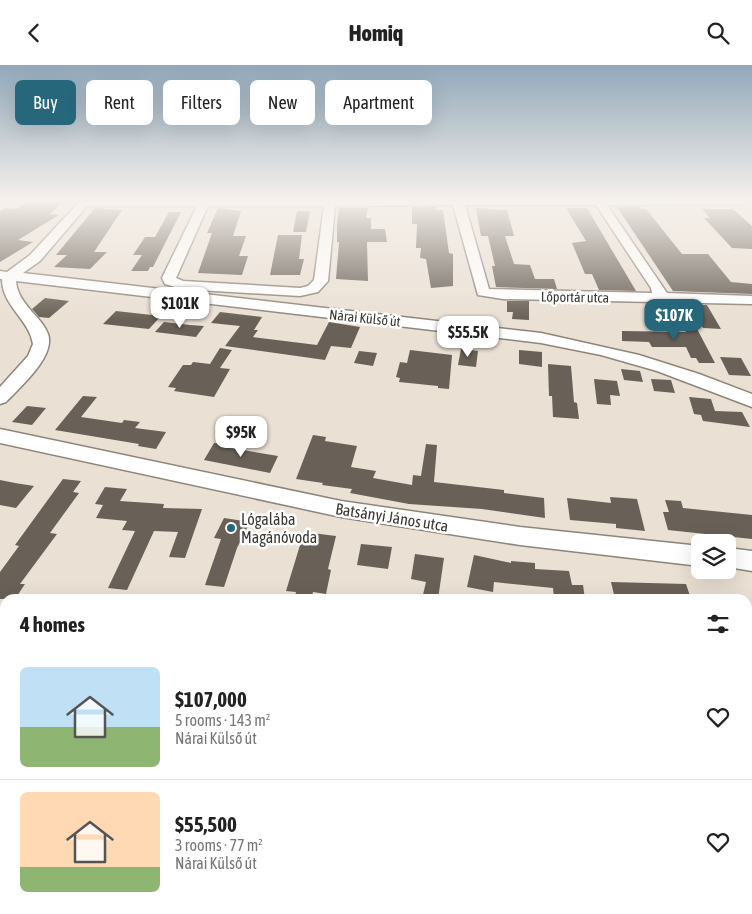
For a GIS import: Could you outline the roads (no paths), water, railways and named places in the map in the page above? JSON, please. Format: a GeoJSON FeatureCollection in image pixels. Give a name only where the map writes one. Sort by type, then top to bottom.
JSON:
{"type":"FeatureCollection","features":[{"type":"Feature","properties":{"kind":"street"},"geometry":{"type":"LineString","coordinates":[[0,398],[34,360],[41,348],[41,339],[38,331],[6,298],[8,286],[5,276],[35,258],[51,241]]}},
{"type":"Feature","properties":{"kind":"street"},"geometry":{"type":"LineString","coordinates":[[186,241],[169,278],[170,281],[181,285],[300,292],[314,289],[321,281],[326,241]]}},
{"type":"Feature","properties":{"kind":"street","name":"Lőportár utca"},"geometry":{"type":"LineString","coordinates":[[468,241],[481,288],[488,293],[649,298],[660,296],[676,299],[752,300]]}},
{"type":"Feature","properties":{"kind":"street"},"geometry":{"type":"LineString","coordinates":[[626,241],[658,288],[660,296]]}},
{"type":"Feature","properties":{"kind":"street","name":"Nárai Külső út"},"geometry":{"type":"LineString","coordinates":[[5,276],[509,333],[574,343],[660,366],[752,401]]}},
{"type":"Feature","properties":{"kind":"street"},"geometry":{"type":"LineString","coordinates":[[223,302],[231,288]]}},
{"type":"Feature","properties":{"kind":"street","name":"Batsányi János utca"},"geometry":{"type":"LineString","coordinates":[[0,436],[331,507],[586,545],[691,555]]}},
{"type":"Feature","properties":{"kind":"street"},"geometry":{"type":"LineString","coordinates":[[736,559],[752,561]]}},
{"type":"Feature","properties":{"kind":"place","name":"Lógalába Magánóvoda"},"geometry":{"type":"Point","coordinates":[231,528]}}]}
